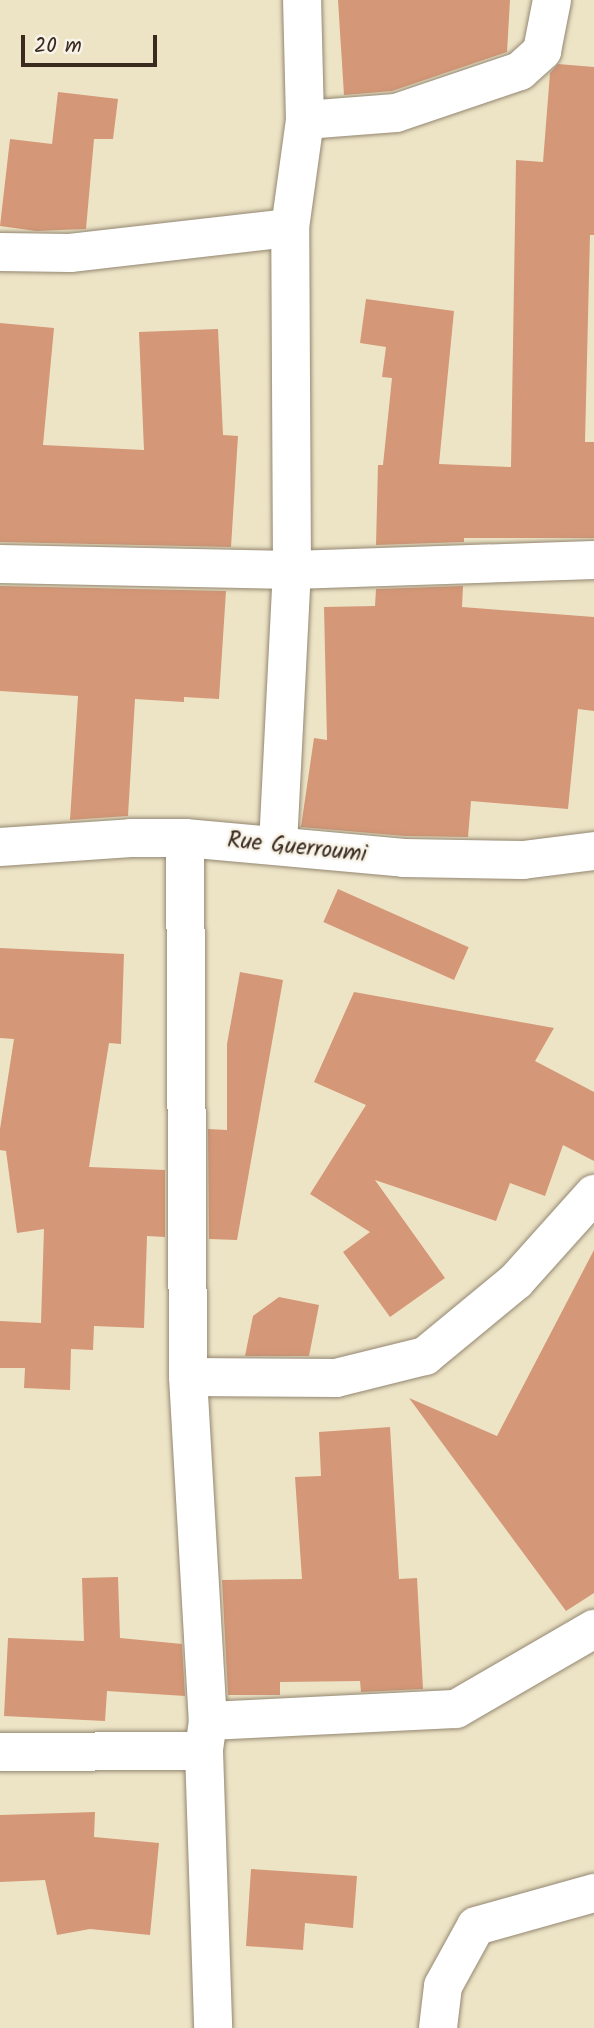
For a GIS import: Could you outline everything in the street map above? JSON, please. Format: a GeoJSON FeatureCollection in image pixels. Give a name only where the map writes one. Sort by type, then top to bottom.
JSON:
{"type":"FeatureCollection","features":[{"type":"Feature","properties":{"kind":"street"},"geometry":{"type":"LineString","coordinates":[[278,845],[292,570],[290,228],[305,120],[302,0]]}},
{"type":"Feature","properties":{"kind":"street"},"geometry":{"type":"LineString","coordinates":[[305,120],[396,113],[520,71],[541,51],[552,0]]}},
{"type":"Feature","properties":{"kind":"street"},"geometry":{"type":"LineString","coordinates":[[0,252],[71,253],[290,228]]}},
{"type":"Feature","properties":{"kind":"street"},"geometry":{"type":"LineString","coordinates":[[0,564],[292,570],[594,561]]}},
{"type":"Feature","properties":{"kind":"street","name":"Rue Guerroumi"},"geometry":{"type":"LineString","coordinates":[[0,847],[131,838],[185,838],[404,858],[523,860],[594,850]]}},
{"type":"Feature","properties":{"kind":"street"},"geometry":{"type":"LineString","coordinates":[[185,838],[188,1377],[206,1736],[213,2028]]}},
{"type":"Feature","properties":{"kind":"street"},"geometry":{"type":"LineString","coordinates":[[188,1377],[336,1378],[425,1356],[516,1281],[594,1194]]}},
{"type":"Feature","properties":{"kind":"street"},"geometry":{"type":"LineString","coordinates":[[0,1752],[206,1736],[456,1709],[594,1629]]}},
{"type":"Feature","properties":{"kind":"street"},"geometry":{"type":"LineString","coordinates":[[438,2028],[443,1986],[476,1926],[594,1893]]}},
{"type":"Feature","properties":{"kind":"building"},"geometry":{"type":"Polygon","coordinates":[[[338,0],[510,0],[507,52],[392,91],[344,95],[338,0]]]}},
{"type":"Feature","properties":{"kind":"building"},"geometry":{"type":"Polygon","coordinates":[[[558,64],[594,67],[594,235],[590,235],[585,442],[594,442],[594,538],[464,538],[464,542],[376,545],[378,465],[383,465],[392,378],[382,377],[386,347],[360,343],[366,299],[454,311],[439,464],[511,467],[516,160],[543,162],[550,73],[558,64]]]}},
{"type":"Feature","properties":{"kind":"building"},"geometry":{"type":"Polygon","coordinates":[[[58,92],[118,99],[113,139],[94,139],[86,229],[36,231],[0,226],[10,139],[52,144],[58,92]]]}},
{"type":"Feature","properties":{"kind":"building"},"geometry":{"type":"Polygon","coordinates":[[[0,323],[54,328],[43,445],[144,450],[139,332],[218,329],[223,435],[238,436],[231,547],[0,542],[0,323]]]}},
{"type":"Feature","properties":{"kind":"building"},"geometry":{"type":"Polygon","coordinates":[[[0,586],[226,591],[219,699],[184,697],[184,702],[135,699],[128,816],[70,820],[78,696],[0,691],[0,586]]]}},
{"type":"Feature","properties":{"kind":"building"},"geometry":{"type":"Polygon","coordinates":[[[463,586],[462,607],[594,617],[594,711],[578,709],[568,809],[471,801],[468,837],[405,836],[301,827],[314,738],[327,740],[324,607],[375,606],[376,589],[463,586]]]}},
{"type":"Feature","properties":{"kind":"building"},"geometry":{"type":"Polygon","coordinates":[[[338,889],[469,947],[454,980],[323,922],[338,889]]]}},
{"type":"Feature","properties":{"kind":"building"},"geometry":{"type":"Polygon","coordinates":[[[0,948],[124,954],[121,1044],[109,1043],[89,1167],[165,1170],[165,1237],[147,1236],[144,1328],[94,1326],[93,1350],[71,1349],[70,1390],[24,1388],[25,1368],[0,1368],[0,1321],[41,1323],[44,1229],[17,1233],[6,1151],[0,1150],[0,1129],[14,1039],[0,1038],[0,948]]]}},
{"type":"Feature","properties":{"kind":"building"},"geometry":{"type":"Polygon","coordinates":[[[240,972],[283,980],[237,1240],[209,1239],[208,1129],[227,1130],[227,1044],[240,972]]]}},
{"type":"Feature","properties":{"kind":"building"},"geometry":{"type":"Polygon","coordinates":[[[354,992],[554,1028],[535,1061],[594,1092],[594,1161],[563,1145],[545,1196],[510,1183],[496,1221],[375,1180],[445,1278],[390,1317],[343,1252],[370,1232],[310,1194],[366,1105],[314,1082],[354,992]]]}},
{"type":"Feature","properties":{"kind":"building"},"geometry":{"type":"Polygon","coordinates":[[[594,1250],[594,1593],[566,1611],[409,1398],[497,1436],[594,1250]]]}},
{"type":"Feature","properties":{"kind":"building"},"geometry":{"type":"Polygon","coordinates":[[[279,1297],[319,1305],[309,1356],[245,1356],[253,1316],[279,1297]]]}},
{"type":"Feature","properties":{"kind":"building"},"geometry":{"type":"Polygon","coordinates":[[[390,1427],[399,1579],[417,1578],[423,1689],[361,1692],[360,1681],[280,1682],[280,1695],[228,1695],[222,1580],[302,1579],[295,1477],[321,1476],[319,1432],[390,1427]]]}},
{"type":"Feature","properties":{"kind":"building"},"geometry":{"type":"Polygon","coordinates":[[[118,1577],[120,1638],[182,1644],[185,1696],[107,1691],[105,1721],[4,1716],[8,1638],[84,1641],[82,1578],[118,1577]]]}},
{"type":"Feature","properties":{"kind":"building"},"geometry":{"type":"Polygon","coordinates":[[[95,1812],[94,1837],[159,1843],[150,1935],[90,1929],[57,1935],[45,1880],[0,1882],[0,1815],[95,1812]]]}},
{"type":"Feature","properties":{"kind":"building"},"geometry":{"type":"Polygon","coordinates":[[[251,1869],[357,1876],[353,1928],[305,1923],[303,1950],[246,1946],[251,1869]]]}}]}
